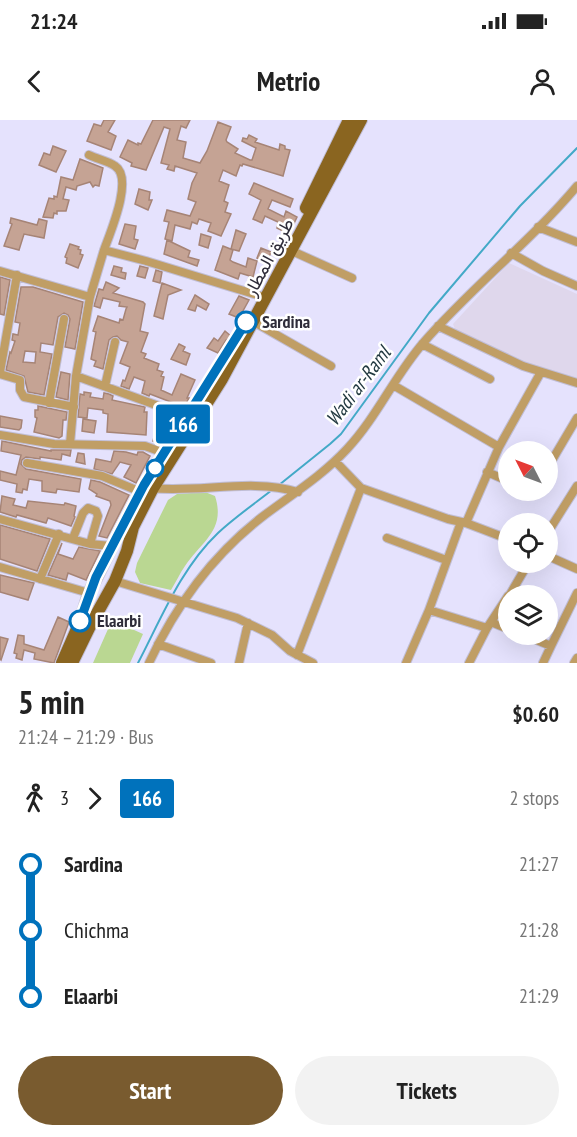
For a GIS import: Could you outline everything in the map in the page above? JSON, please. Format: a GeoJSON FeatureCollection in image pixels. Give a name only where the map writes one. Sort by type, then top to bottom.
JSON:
{"type":"FeatureCollection","features":[{"type":"Feature","properties":{"kind":"main road"},"geometry":{"type":"LineString","coordinates":[[335,120],[342,135]]}},
{"type":"Feature","properties":{"kind":"main road","name":"طريق المطار"},"geometry":{"type":"LineString","coordinates":[[192,418],[222,380],[254,322],[350,120]]}},
{"type":"Feature","properties":{"kind":"main road","name":"طريق المطار"},"geometry":{"type":"LineString","coordinates":[[62,663],[88,597],[113,544],[292,251],[361,120]]}},
{"type":"Feature","properties":{"kind":"main road","name":"طريق المطار"},"geometry":{"type":"LineString","coordinates":[[72,663],[115,581],[127,551],[146,488]]}},
{"type":"Feature","properties":{"kind":"main road"},"geometry":{"type":"LineString","coordinates":[[113,544],[127,551]]}},
{"type":"Feature","properties":{"kind":"main road"},"geometry":{"type":"LineString","coordinates":[[88,597],[100,608]]}},
{"type":"Feature","properties":{"kind":"street"},"geometry":{"type":"LineString","coordinates":[[70,444],[76,376],[90,297],[123,192],[123,178],[116,166],[89,156]]}},
{"type":"Feature","properties":{"kind":"street"},"geometry":{"type":"LineString","coordinates":[[149,663],[168,623],[204,574],[238,538],[261,518],[298,492],[334,461],[360,434],[422,344],[577,186]]}},
{"type":"Feature","properties":{"kind":"street"},"geometry":{"type":"LineString","coordinates":[[538,227],[577,242]]}},
{"type":"Feature","properties":{"kind":"street"},"geometry":{"type":"LineString","coordinates":[[104,250],[264,297]]}},
{"type":"Feature","properties":{"kind":"street"},"geometry":{"type":"LineString","coordinates":[[292,251],[352,278]]}},
{"type":"Feature","properties":{"kind":"street"},"geometry":{"type":"LineString","coordinates":[[511,253],[577,286]]}},
{"type":"Feature","properties":{"kind":"street"},"geometry":{"type":"LineString","coordinates":[[0,271],[90,297]]}},
{"type":"Feature","properties":{"kind":"street"},"geometry":{"type":"LineString","coordinates":[[17,275],[0,373],[20,380],[20,390],[24,397],[74,406]]}},
{"type":"Feature","properties":{"kind":"street"},"geometry":{"type":"LineString","coordinates":[[49,403],[64,319]]}},
{"type":"Feature","properties":{"kind":"street"},"geometry":{"type":"LineString","coordinates":[[254,322],[331,366]]}},
{"type":"Feature","properties":{"kind":"street"},"geometry":{"type":"LineString","coordinates":[[438,326],[524,366],[577,384]]}},
{"type":"Feature","properties":{"kind":"street"},"geometry":{"type":"LineString","coordinates":[[105,386],[115,342]]}},
{"type":"Feature","properties":{"kind":"street"},"geometry":{"type":"LineString","coordinates":[[422,344],[490,379]]}},
{"type":"Feature","properties":{"kind":"street"},"geometry":{"type":"LineString","coordinates":[[502,441],[541,372]]}},
{"type":"Feature","properties":{"kind":"street"},"geometry":{"type":"LineString","coordinates":[[76,376],[192,418]]}},
{"type":"Feature","properties":{"kind":"street"},"geometry":{"type":"LineString","coordinates":[[393,385],[498,446]]}},
{"type":"Feature","properties":{"kind":"street"},"geometry":{"type":"LineString","coordinates":[[558,450],[577,418]]}},
{"type":"Feature","properties":{"kind":"street"},"geometry":{"type":"LineString","coordinates":[[0,435],[45,443],[145,446],[169,455]]}},
{"type":"Feature","properties":{"kind":"street"},"geometry":{"type":"LineString","coordinates":[[406,663],[429,610],[446,560],[498,449]]}},
{"type":"Feature","properties":{"kind":"street"},"geometry":{"type":"LineString","coordinates":[[334,461],[362,488],[498,535]]}},
{"type":"Feature","properties":{"kind":"street"},"geometry":{"type":"LineString","coordinates":[[27,463],[102,476],[146,488],[278,486],[298,492]]}},
{"type":"Feature","properties":{"kind":"street"},"geometry":{"type":"LineString","coordinates":[[487,472],[498,477]]}},
{"type":"Feature","properties":{"kind":"street"},"geometry":{"type":"LineString","coordinates":[[558,516],[577,486]]}},
{"type":"Feature","properties":{"kind":"street"},"geometry":{"type":"LineString","coordinates":[[297,655],[362,488]]}},
{"type":"Feature","properties":{"kind":"street"},"geometry":{"type":"LineString","coordinates":[[74,538],[83,513],[88,508],[96,511],[99,516],[90,544]]}},
{"type":"Feature","properties":{"kind":"street"},"geometry":{"type":"LineString","coordinates":[[0,519],[90,544],[113,544]]}},
{"type":"Feature","properties":{"kind":"street"},"geometry":{"type":"LineString","coordinates":[[40,579],[59,534]]}},
{"type":"Feature","properties":{"kind":"street"},"geometry":{"type":"LineString","coordinates":[[387,538],[446,560]]}},
{"type":"Feature","properties":{"kind":"street"},"geometry":{"type":"LineString","coordinates":[[558,560],[577,569]]}},
{"type":"Feature","properties":{"kind":"street"},"geometry":{"type":"LineString","coordinates":[[0,567],[88,597]]}},
{"type":"Feature","properties":{"kind":"street"},"geometry":{"type":"LineString","coordinates":[[115,581],[248,623],[277,638],[297,655],[313,663]]}},
{"type":"Feature","properties":{"kind":"street"},"geometry":{"type":"LineString","coordinates":[[543,663],[577,593]]}},
{"type":"Feature","properties":{"kind":"street"},"geometry":{"type":"LineString","coordinates":[[429,610],[498,627]]}},
{"type":"Feature","properties":{"kind":"street"},"geometry":{"type":"LineString","coordinates":[[469,663],[498,612]]}},
{"type":"Feature","properties":{"kind":"street"},"geometry":{"type":"LineString","coordinates":[[239,663],[248,623]]}},
{"type":"Feature","properties":{"kind":"street"},"geometry":{"type":"LineString","coordinates":[[158,644],[211,663]]}},
{"type":"Feature","properties":{"kind":"street"},"geometry":{"type":"LineString","coordinates":[[574,663],[577,658]]}},
{"type":"Feature","properties":{"kind":"shaded area"},"geometry":{"type":"Polygon","coordinates":[[[509,263],[577,294],[577,380],[525,365],[456,332],[453,324],[509,263]]]}},
{"type":"Feature","properties":{"kind":"green space"},"geometry":{"type":"Polygon","coordinates":[[[205,492],[215,496],[218,508],[215,526],[185,566],[171,590],[140,583],[135,572],[137,563],[168,500],[177,494],[205,492]]]}},
{"type":"Feature","properties":{"kind":"green space"},"geometry":{"type":"Polygon","coordinates":[[[112,620],[143,634],[130,663],[93,663],[112,620]]]}},
{"type":"Feature","properties":{"kind":"building"},"geometry":{"type":"Polygon","coordinates":[[[104,120],[115,120],[108,132],[116,136],[111,150],[87,141],[94,124],[101,126],[104,120]]]}},
{"type":"Feature","properties":{"kind":"building"},"geometry":{"type":"Polygon","coordinates":[[[153,120],[190,120],[186,128],[181,126],[177,140],[186,142],[183,158],[200,163],[218,122],[231,127],[226,140],[238,149],[235,153],[250,160],[256,148],[242,141],[249,135],[257,139],[255,142],[279,150],[280,144],[285,146],[285,149],[290,150],[283,176],[243,164],[240,165],[236,176],[223,170],[219,181],[229,185],[224,201],[228,203],[225,212],[231,214],[221,236],[208,231],[211,223],[199,219],[197,224],[192,222],[190,229],[175,225],[172,241],[165,239],[169,222],[164,221],[167,210],[190,216],[196,202],[188,199],[197,173],[175,166],[174,171],[167,169],[169,165],[161,163],[170,129],[164,127],[146,170],[131,166],[132,163],[120,157],[128,140],[138,145],[138,143],[141,144],[153,120]]]}},
{"type":"Feature","properties":{"kind":"building"},"geometry":{"type":"Polygon","coordinates":[[[53,146],[66,151],[56,172],[39,165],[44,153],[50,155],[53,146]]]}},
{"type":"Feature","properties":{"kind":"building"},"geometry":{"type":"Polygon","coordinates":[[[80,159],[103,168],[99,186],[93,187],[90,182],[77,186],[76,190],[66,187],[63,199],[69,200],[66,211],[57,211],[53,218],[43,217],[49,198],[57,197],[61,177],[73,180],[80,159]]]}},
{"type":"Feature","properties":{"kind":"building"},"geometry":{"type":"Polygon","coordinates":[[[254,183],[293,199],[290,207],[272,200],[268,209],[284,217],[286,211],[297,217],[289,234],[277,228],[278,222],[265,216],[262,223],[253,219],[261,200],[249,194],[254,183]]]}},
{"type":"Feature","properties":{"kind":"building"},"geometry":{"type":"Polygon","coordinates":[[[139,189],[150,192],[149,200],[152,200],[148,210],[135,204],[139,189]]]}},
{"type":"Feature","properties":{"kind":"building"},"geometry":{"type":"Polygon","coordinates":[[[11,218],[37,225],[39,219],[47,221],[44,238],[24,234],[19,250],[4,246],[12,224],[10,223],[11,218]]]}},
{"type":"Feature","properties":{"kind":"building"},"geometry":{"type":"Polygon","coordinates":[[[125,224],[136,226],[134,239],[138,240],[135,249],[119,244],[125,224]]]}},
{"type":"Feature","properties":{"kind":"building"},"geometry":{"type":"Polygon","coordinates":[[[236,230],[246,234],[239,251],[231,249],[236,230]]]}},
{"type":"Feature","properties":{"kind":"building"},"geometry":{"type":"Polygon","coordinates":[[[201,234],[211,237],[208,248],[199,245],[201,234]]]}},
{"type":"Feature","properties":{"kind":"building"},"geometry":{"type":"Polygon","coordinates":[[[167,240],[190,251],[188,257],[199,260],[197,266],[164,254],[167,240]]]}},
{"type":"Feature","properties":{"kind":"building"},"geometry":{"type":"Polygon","coordinates":[[[70,244],[79,247],[80,254],[83,255],[78,268],[66,263],[67,258],[65,257],[70,244]]]}},
{"type":"Feature","properties":{"kind":"building"},"geometry":{"type":"Polygon","coordinates":[[[223,246],[233,250],[230,260],[233,262],[246,267],[248,258],[257,261],[253,277],[240,273],[238,279],[215,270],[223,246]]]}},
{"type":"Feature","properties":{"kind":"building"},"geometry":{"type":"Polygon","coordinates":[[[261,248],[271,252],[267,262],[257,258],[261,248]]]}},
{"type":"Feature","properties":{"kind":"building"},"geometry":{"type":"Polygon","coordinates":[[[114,266],[122,268],[121,272],[126,273],[125,279],[111,275],[114,266]]]}},
{"type":"Feature","properties":{"kind":"building"},"geometry":{"type":"Polygon","coordinates":[[[140,266],[148,268],[145,278],[137,276],[140,266]]]}},
{"type":"Feature","properties":{"kind":"building"},"geometry":{"type":"Polygon","coordinates":[[[156,270],[162,272],[160,283],[153,281],[156,270]]]}},
{"type":"Feature","properties":{"kind":"building"},"geometry":{"type":"Polygon","coordinates":[[[0,277],[10,280],[4,315],[0,314],[0,277]]]}},
{"type":"Feature","properties":{"kind":"building"},"geometry":{"type":"Polygon","coordinates":[[[106,282],[119,288],[113,293],[145,304],[140,331],[148,333],[141,352],[146,354],[144,358],[159,364],[157,370],[163,372],[161,376],[164,377],[161,390],[172,395],[181,374],[195,380],[184,407],[142,393],[145,381],[134,377],[129,389],[121,386],[130,367],[120,363],[128,342],[117,336],[109,340],[103,369],[94,366],[96,361],[91,359],[96,332],[93,331],[98,316],[119,323],[120,319],[123,320],[127,307],[119,306],[120,302],[103,298],[100,308],[94,306],[99,289],[103,290],[106,282]]]}},
{"type":"Feature","properties":{"kind":"building"},"geometry":{"type":"Polygon","coordinates":[[[162,283],[181,290],[168,295],[163,319],[154,316],[162,283]]]}},
{"type":"Feature","properties":{"kind":"building"},"geometry":{"type":"Polygon","coordinates":[[[21,287],[33,287],[83,302],[75,349],[65,347],[70,319],[64,313],[58,317],[53,345],[41,343],[40,352],[52,354],[44,395],[28,392],[24,376],[6,370],[15,341],[12,340],[13,334],[18,335],[20,323],[15,322],[21,287]],[[25,351],[23,362],[35,363],[36,352],[25,351]]]}},
{"type":"Feature","properties":{"kind":"building"},"geometry":{"type":"Polygon","coordinates":[[[195,295],[209,304],[206,310],[197,305],[195,311],[188,309],[195,295]]]}},
{"type":"Feature","properties":{"kind":"building"},"geometry":{"type":"Polygon","coordinates":[[[239,296],[249,300],[239,318],[229,314],[239,296]]]}},
{"type":"Feature","properties":{"kind":"building"},"geometry":{"type":"Polygon","coordinates":[[[225,331],[232,337],[226,340],[218,353],[207,348],[214,338],[218,341],[225,331]]]}},
{"type":"Feature","properties":{"kind":"building"},"geometry":{"type":"Polygon","coordinates":[[[179,344],[185,347],[183,351],[190,354],[186,365],[171,359],[179,344]]]}},
{"type":"Feature","properties":{"kind":"building"},"geometry":{"type":"Polygon","coordinates":[[[61,372],[70,374],[68,400],[56,397],[61,372]]]}},
{"type":"Feature","properties":{"kind":"building"},"geometry":{"type":"Polygon","coordinates":[[[84,392],[91,393],[90,397],[103,399],[104,393],[109,394],[113,396],[112,400],[145,407],[144,412],[147,412],[146,435],[107,432],[108,414],[103,413],[103,410],[88,408],[87,418],[78,417],[80,394],[84,395],[84,392]]]}},
{"type":"Feature","properties":{"kind":"building"},"geometry":{"type":"Polygon","coordinates":[[[38,406],[67,412],[66,420],[63,420],[62,436],[59,438],[34,432],[37,418],[35,410],[38,410],[38,406]]]}},
{"type":"Feature","properties":{"kind":"building"},"geometry":{"type":"Polygon","coordinates":[[[161,413],[176,419],[160,445],[161,441],[153,441],[155,433],[163,434],[168,419],[160,416],[161,413]]]}},
{"type":"Feature","properties":{"kind":"building"},"geometry":{"type":"Polygon","coordinates":[[[0,416],[22,420],[21,428],[19,430],[0,427],[0,416]]]}},
{"type":"Feature","properties":{"kind":"building"},"geometry":{"type":"Polygon","coordinates":[[[83,419],[96,421],[94,433],[82,431],[83,419]]]}},
{"type":"Feature","properties":{"kind":"building"},"geometry":{"type":"Polygon","coordinates":[[[2,441],[51,451],[71,450],[70,456],[62,454],[61,460],[26,457],[21,464],[26,469],[81,479],[79,492],[57,489],[56,493],[42,491],[42,481],[29,479],[27,490],[23,489],[22,493],[16,492],[17,484],[0,480],[0,471],[16,475],[21,455],[1,451],[2,441]]]}},
{"type":"Feature","properties":{"kind":"building"},"geometry":{"type":"Polygon","coordinates":[[[114,451],[137,455],[138,452],[143,452],[150,456],[136,483],[124,477],[131,465],[120,462],[112,474],[94,469],[96,459],[111,462],[114,451]]]}},
{"type":"Feature","properties":{"kind":"building"},"geometry":{"type":"Polygon","coordinates":[[[78,453],[84,454],[85,464],[76,462],[78,453]]]}},
{"type":"Feature","properties":{"kind":"building"},"geometry":{"type":"Polygon","coordinates":[[[91,480],[129,495],[107,538],[99,536],[111,505],[110,501],[96,496],[97,494],[89,489],[91,480]]]}},
{"type":"Feature","properties":{"kind":"building"},"geometry":{"type":"Polygon","coordinates":[[[2,496],[15,499],[13,505],[26,508],[28,501],[64,505],[65,503],[76,506],[75,517],[71,526],[48,518],[46,523],[17,515],[16,517],[0,512],[2,496]]]}},
{"type":"Feature","properties":{"kind":"building"},"geometry":{"type":"Polygon","coordinates":[[[0,525],[50,539],[37,571],[0,559],[0,525]]]}},
{"type":"Feature","properties":{"kind":"building"},"geometry":{"type":"Polygon","coordinates":[[[62,543],[58,554],[73,559],[79,547],[100,551],[86,580],[68,573],[66,580],[48,575],[62,543]]]}},
{"type":"Feature","properties":{"kind":"building"},"geometry":{"type":"Polygon","coordinates":[[[0,575],[34,583],[28,600],[0,592],[0,575]]]}},
{"type":"Feature","properties":{"kind":"building"},"geometry":{"type":"Polygon","coordinates":[[[58,617],[69,622],[54,663],[34,659],[35,653],[24,650],[22,660],[16,658],[17,654],[14,653],[18,635],[24,636],[24,644],[44,650],[58,617]]]}},
{"type":"Feature","properties":{"kind":"building"},"geometry":{"type":"Polygon","coordinates":[[[0,637],[8,639],[1,660],[0,659],[0,637]]]}},
{"type":"Feature","properties":{"kind":"waterway","name":"Wadi ar-Raml"},"geometry":{"type":"LineString","coordinates":[[279,485],[341,434],[429,313],[520,206],[577,148]]}},
{"type":"Feature","properties":{"kind":"waterway","name":"Wadi ar-Raml"},"geometry":{"type":"LineString","coordinates":[[138,663],[182,578],[193,562],[218,533],[272,490]]}},
{"type":"Feature","properties":{"kind":"bus line","name":"166"},"geometry":{"type":"LineString","coordinates":[[80,621],[96,577],[144,485],[246,322]]}},
{"type":"Feature","properties":{"kind":"place","name":"Sardina"},"geometry":{"type":"Point","coordinates":[246,322]}},
{"type":"Feature","properties":{"kind":"place","name":"Elaarbi"},"geometry":{"type":"Point","coordinates":[80,621]}}]}
